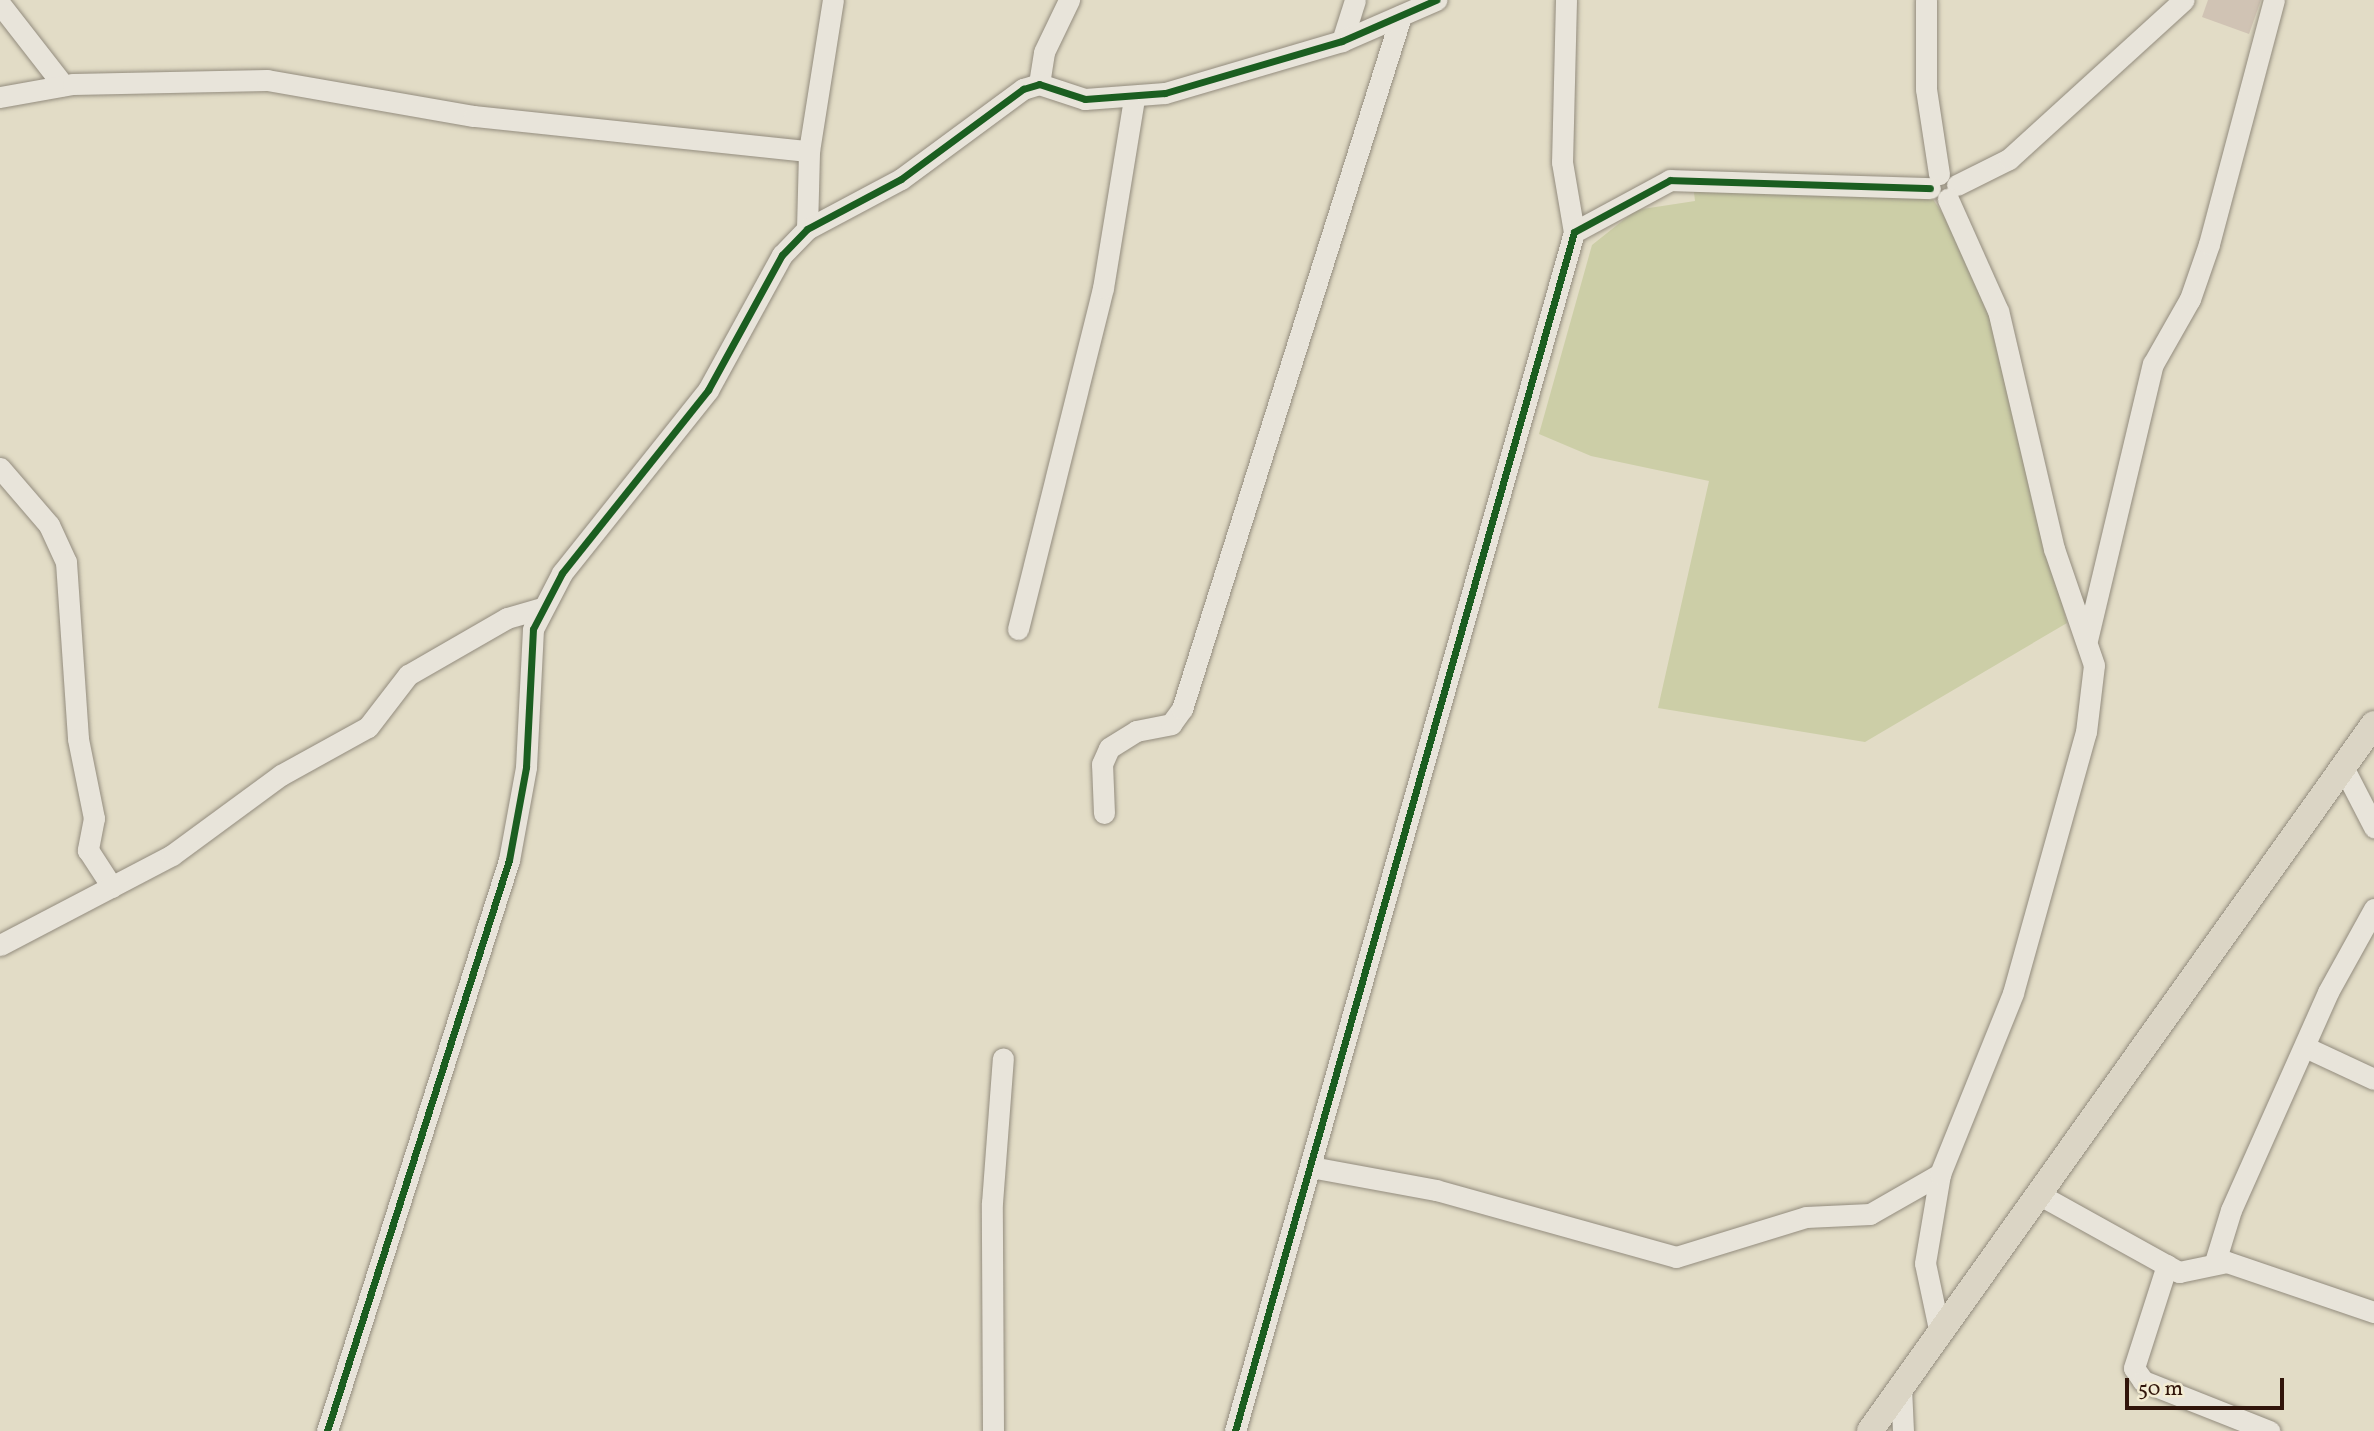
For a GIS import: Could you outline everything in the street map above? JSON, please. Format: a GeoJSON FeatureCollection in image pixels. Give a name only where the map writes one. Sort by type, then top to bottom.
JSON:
{"type":"FeatureCollection","features":[{"type":"Feature","properties":{"kind":"main road"},"geometry":{"type":"LineString","coordinates":[[1870,1431],[1939,1329],[2040,1195],[2374,724]]}},
{"type":"Feature","properties":{"kind":"street"},"geometry":{"type":"LineString","coordinates":[[807,229],[809,151],[833,0]]}},
{"type":"Feature","properties":{"kind":"street"},"geometry":{"type":"LineString","coordinates":[[1040,85],[1044,52],[1069,0]]}},
{"type":"Feature","properties":{"kind":"street"},"geometry":{"type":"LineString","coordinates":[[1342,41],[1355,0]]}},
{"type":"Feature","properties":{"kind":"street"},"geometry":{"type":"LineString","coordinates":[[327,1431],[509,860],[522,805],[533,629],[541,608],[708,390],[782,255],[807,229],[877,194],[1008,96],[1040,85],[1085,99],[1134,98],[1342,41],[1436,0]]}},
{"type":"Feature","properties":{"kind":"street"},"geometry":{"type":"LineString","coordinates":[[1235,1431],[1574,232],[1562,162],[1566,0]]}},
{"type":"Feature","properties":{"kind":"street"},"geometry":{"type":"LineString","coordinates":[[1926,0],[1926,89],[1943,187],[1998,311],[2054,549],[2094,665],[2086,732],[2013,993],[1940,1174],[1925,1263],[1939,1329]]}},
{"type":"Feature","properties":{"kind":"street"},"geometry":{"type":"LineString","coordinates":[[1574,232],[1670,180],[1943,187],[2010,159],[2184,0]]}},
{"type":"Feature","properties":{"kind":"street"},"geometry":{"type":"LineString","coordinates":[[2087,640],[2153,364],[2190,299],[2209,244],[2274,0]]}},
{"type":"Feature","properties":{"kind":"street"},"geometry":{"type":"LineString","coordinates":[[0,5],[63,86]]}},
{"type":"Feature","properties":{"kind":"street"},"geometry":{"type":"LineString","coordinates":[[1104,813],[1102,764],[1109,748],[1136,731],[1171,724],[1182,709],[1401,16]]}},
{"type":"Feature","properties":{"kind":"street"},"geometry":{"type":"LineString","coordinates":[[0,97],[63,86],[267,80],[474,116],[809,151]]}},
{"type":"Feature","properties":{"kind":"street"},"geometry":{"type":"LineString","coordinates":[[1018,629],[1103,288],[1134,98]]}},
{"type":"Feature","properties":{"kind":"street"},"geometry":{"type":"LineString","coordinates":[[0,468],[49,525],[65,562],[78,739],[94,818],[88,850],[112,887]]}},
{"type":"Feature","properties":{"kind":"street"},"geometry":{"type":"LineString","coordinates":[[0,944],[172,855],[281,775],[368,727],[408,675],[506,618],[541,608]]}},
{"type":"Feature","properties":{"kind":"street"},"geometry":{"type":"LineString","coordinates":[[2343,767],[2374,827]]}},
{"type":"Feature","properties":{"kind":"street"},"geometry":{"type":"LineString","coordinates":[[2215,1262],[2231,1210],[2305,1047],[2374,909]]}},
{"type":"Feature","properties":{"kind":"street"},"geometry":{"type":"LineString","coordinates":[[2305,1047],[2374,1079]]}},
{"type":"Feature","properties":{"kind":"street"},"geometry":{"type":"LineString","coordinates":[[993,1431],[992,1203],[1003,1058]]}},
{"type":"Feature","properties":{"kind":"street"},"geometry":{"type":"LineString","coordinates":[[1311,1167],[1436,1190],[1676,1257],[1806,1217],[1870,1213],[1940,1174]]}},
{"type":"Feature","properties":{"kind":"street"},"geometry":{"type":"LineString","coordinates":[[2040,1195],[2166,1265],[2187,1273],[2215,1262],[2374,1312]]}},
{"type":"Feature","properties":{"kind":"street"},"geometry":{"type":"LineString","coordinates":[[2166,1265],[2134,1368],[2143,1381],[2269,1431]]}},
{"type":"Feature","properties":{"kind":"street"},"geometry":{"type":"LineString","coordinates":[[1901,1387],[1903,1431]]}},
{"type":"Feature","properties":{"kind":"green space"},"geometry":{"type":"Polygon","coordinates":[[[1693,184],[1932,198],[1978,265],[2067,623],[1865,742],[1658,708],[1709,481],[1591,456],[1539,434],[1592,245],[1636,210],[1695,201],[1693,184]]]}},
{"type":"Feature","properties":{"kind":"building"},"geometry":{"type":"Polygon","coordinates":[[[2208,0],[2261,0],[2249,34],[2202,17],[2208,0]]]}},
{"type":"Feature","properties":{"kind":"cycle path"},"geometry":{"type":"LineString","coordinates":[[327,1431],[509,860],[526,767],[533,629],[562,573],[708,390],[782,255],[807,229],[901,179],[1023,89],[1039,84],[1085,99],[1165,93],[1342,41],[1436,0]]}},
{"type":"Feature","properties":{"kind":"cycle path"},"geometry":{"type":"LineString","coordinates":[[1235,1431],[1574,232],[1670,180],[1930,188]]}}]}
